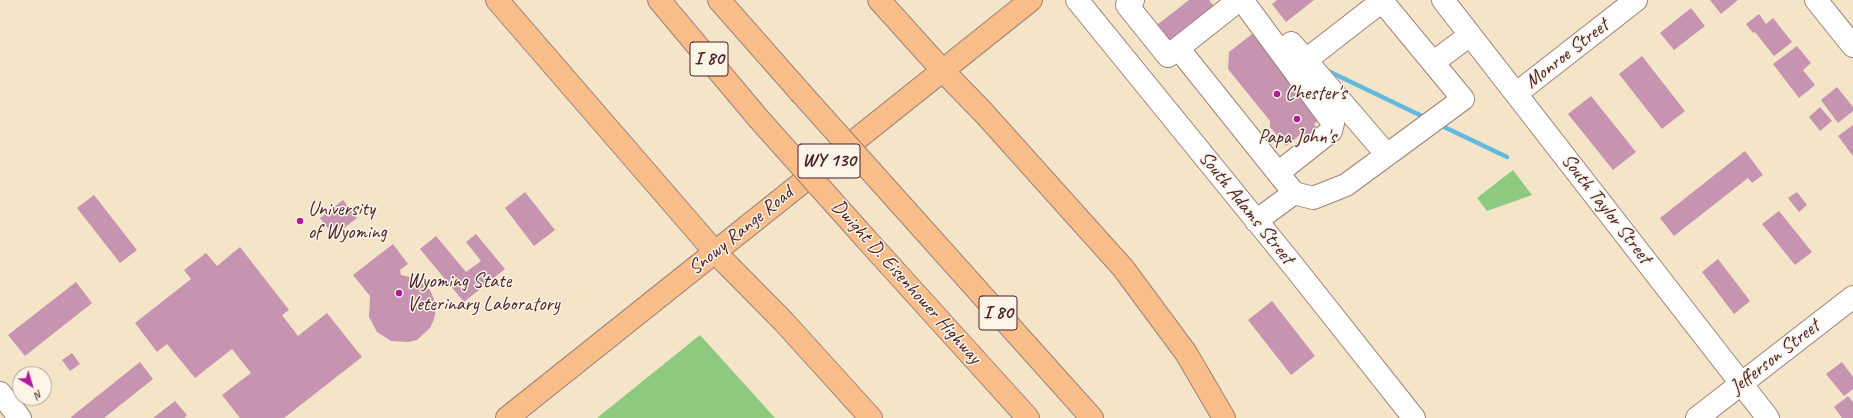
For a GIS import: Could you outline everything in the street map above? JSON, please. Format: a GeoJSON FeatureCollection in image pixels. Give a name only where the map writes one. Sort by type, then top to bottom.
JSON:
{"type":"FeatureCollection","features":[{"type":"Feature","properties":{"kind":"main road"},"geometry":{"type":"LineString","coordinates":[[498,0],[715,252],[784,322],[870,418]]}},
{"type":"Feature","properties":{"kind":"main road","name":"Dwight D. Eisenhower Highway"},"geometry":{"type":"LineString","coordinates":[[659,0],[758,118],[1028,418]]}},
{"type":"Feature","properties":{"kind":"main road","name":"I 80"},"geometry":{"type":"LineString","coordinates":[[719,0],[1092,418]]}},
{"type":"Feature","properties":{"kind":"main road"},"geometry":{"type":"LineString","coordinates":[[879,0],[942,70],[983,112],[1123,268],[1186,353],[1224,418]]}},
{"type":"Feature","properties":{"kind":"main road","name":"Snowy Range Road"},"geometry":{"type":"LineString","coordinates":[[507,418],[1031,0]]}},
{"type":"Feature","properties":{"kind":"street","name":"South Adams Street"},"geometry":{"type":"LineString","coordinates":[[1077,0],[1414,418]]}},
{"type":"Feature","properties":{"kind":"street"},"geometry":{"type":"LineString","coordinates":[[1133,0],[1127,5],[1168,56],[1240,0],[1333,123],[1331,131],[1285,182],[1256,221]]}},
{"type":"Feature","properties":{"kind":"street"},"geometry":{"type":"LineString","coordinates":[[1254,0],[1387,155]]}},
{"type":"Feature","properties":{"kind":"street","name":"South Taylor Street"},"geometry":{"type":"LineString","coordinates":[[1443,0],[1517,93],[1768,418]]}},
{"type":"Feature","properties":{"kind":"street","name":"Monroe Street"},"geometry":{"type":"LineString","coordinates":[[1517,93],[1636,0]]}},
{"type":"Feature","properties":{"kind":"street"},"geometry":{"type":"LineString","coordinates":[[1816,0],[1853,46]]}},
{"type":"Feature","properties":{"kind":"street"},"geometry":{"type":"LineString","coordinates":[[1178,48],[1285,182],[1313,198],[1346,185],[1463,99],[1434,62],[1382,1],[1306,60]]}},
{"type":"Feature","properties":{"kind":"street"},"geometry":{"type":"LineString","coordinates":[[1434,62],[1470,35]]}},
{"type":"Feature","properties":{"kind":"street","name":"Jefferson Street"},"geometry":{"type":"LineString","coordinates":[[1697,418],[1853,297]]}},
{"type":"Feature","properties":{"kind":"street"},"geometry":{"type":"LineString","coordinates":[[0,393],[20,418]]}},
{"type":"Feature","properties":{"kind":"green space"},"geometry":{"type":"Polygon","coordinates":[[[1513,170],[1532,195],[1487,211],[1477,198],[1513,170]]]}},
{"type":"Feature","properties":{"kind":"green space"},"geometry":{"type":"Polygon","coordinates":[[[700,335],[775,418],[597,418],[700,335]]]}},
{"type":"Feature","properties":{"kind":"building"},"geometry":{"type":"Polygon","coordinates":[[[1189,0],[1209,0],[1217,10],[1168,49],[1153,28],[1189,0]]]}},
{"type":"Feature","properties":{"kind":"building"},"geometry":{"type":"Polygon","coordinates":[[[1277,0],[1314,0],[1286,22],[1272,4],[1277,0]]]}},
{"type":"Feature","properties":{"kind":"building"},"geometry":{"type":"Polygon","coordinates":[[[1710,0],[1738,0],[1721,14],[1710,0]]]}},
{"type":"Feature","properties":{"kind":"building"},"geometry":{"type":"Polygon","coordinates":[[[1691,8],[1705,26],[1674,50],[1660,33],[1691,8]]]}},
{"type":"Feature","properties":{"kind":"building"},"geometry":{"type":"Polygon","coordinates":[[[1759,14],[1766,24],[1773,18],[1792,42],[1774,56],[1755,32],[1753,33],[1746,24],[1759,14]]]}},
{"type":"Feature","properties":{"kind":"building"},"geometry":{"type":"Polygon","coordinates":[[[1256,31],[1294,79],[1289,84],[1318,121],[1314,124],[1318,129],[1304,140],[1300,135],[1286,146],[1270,127],[1270,121],[1228,69],[1229,52],[1256,31]]]}},
{"type":"Feature","properties":{"kind":"building"},"geometry":{"type":"Polygon","coordinates":[[[1797,46],[1811,63],[1803,70],[1815,85],[1799,98],[1773,64],[1797,46]]]}},
{"type":"Feature","properties":{"kind":"building"},"geometry":{"type":"Polygon","coordinates":[[[1642,56],[1685,111],[1662,129],[1619,74],[1642,56]]]}},
{"type":"Feature","properties":{"kind":"building"},"geometry":{"type":"Polygon","coordinates":[[[1837,87],[1853,107],[1853,111],[1838,123],[1821,100],[1837,87]]]}},
{"type":"Feature","properties":{"kind":"building"},"geometry":{"type":"Polygon","coordinates":[[[1591,96],[1636,152],[1613,170],[1568,114],[1591,96]]]}},
{"type":"Feature","properties":{"kind":"building"},"geometry":{"type":"Polygon","coordinates":[[[1820,107],[1832,121],[1820,131],[1809,117],[1820,107]]]}},
{"type":"Feature","properties":{"kind":"building"},"geometry":{"type":"Polygon","coordinates":[[[1853,125],[1853,156],[1838,136],[1853,125]]]}},
{"type":"Feature","properties":{"kind":"building"},"geometry":{"type":"Polygon","coordinates":[[[1745,151],[1763,175],[1752,183],[1748,178],[1674,236],[1660,218],[1745,151]]]}},
{"type":"Feature","properties":{"kind":"building"},"geometry":{"type":"Polygon","coordinates":[[[525,192],[555,230],[534,246],[505,208],[525,192]]]}},
{"type":"Feature","properties":{"kind":"building"},"geometry":{"type":"Polygon","coordinates":[[[1797,192],[1807,205],[1799,212],[1788,198],[1797,192]]]}},
{"type":"Feature","properties":{"kind":"building"},"geometry":{"type":"Polygon","coordinates":[[[94,195],[137,250],[120,263],[77,208],[94,195]]]}},
{"type":"Feature","properties":{"kind":"building"},"geometry":{"type":"Polygon","coordinates":[[[343,200],[357,218],[334,236],[320,218],[343,200]]]}},
{"type":"Feature","properties":{"kind":"building"},"geometry":{"type":"Polygon","coordinates":[[[1779,211],[1812,252],[1795,265],[1762,224],[1779,211]]]}},
{"type":"Feature","properties":{"kind":"building"},"geometry":{"type":"Polygon","coordinates":[[[476,234],[505,269],[464,302],[420,249],[436,236],[466,272],[481,261],[466,242],[476,234]]]}},
{"type":"Feature","properties":{"kind":"building","name":"Wyoming State Veterinary Laboratory"},"geometry":{"type":"Polygon","coordinates":[[[393,244],[408,264],[400,270],[401,275],[415,278],[423,283],[430,290],[436,309],[430,328],[417,340],[408,342],[391,341],[377,332],[369,317],[370,296],[353,275],[393,244]]]}},
{"type":"Feature","properties":{"kind":"building"},"geometry":{"type":"Polygon","coordinates":[[[240,247],[289,310],[282,315],[298,336],[327,313],[362,357],[284,418],[240,418],[222,395],[251,373],[232,349],[195,378],[167,344],[157,352],[135,323],[191,279],[184,270],[206,253],[217,266],[240,247]]]}},
{"type":"Feature","properties":{"kind":"building"},"geometry":{"type":"Polygon","coordinates":[[[1718,259],[1750,301],[1734,314],[1702,272],[1718,259]]]}},
{"type":"Feature","properties":{"kind":"building"},"geometry":{"type":"Polygon","coordinates":[[[76,282],[92,303],[25,356],[8,335],[76,282]]]}},
{"type":"Feature","properties":{"kind":"building"},"geometry":{"type":"Polygon","coordinates":[[[1272,301],[1315,356],[1291,375],[1248,320],[1272,301]]]}},
{"type":"Feature","properties":{"kind":"building"},"geometry":{"type":"Polygon","coordinates":[[[72,353],[80,364],[70,371],[62,360],[72,353]]]}},
{"type":"Feature","properties":{"kind":"building"},"geometry":{"type":"Polygon","coordinates":[[[140,362],[153,379],[104,418],[71,417],[140,362]]]}},
{"type":"Feature","properties":{"kind":"building"},"geometry":{"type":"Polygon","coordinates":[[[1842,362],[1853,377],[1853,389],[1844,396],[1826,374],[1842,362]]]}},
{"type":"Feature","properties":{"kind":"building"},"geometry":{"type":"Polygon","coordinates":[[[1848,396],[1853,402],[1853,418],[1842,418],[1834,407],[1848,396]]]}},
{"type":"Feature","properties":{"kind":"building"},"geometry":{"type":"Polygon","coordinates":[[[175,401],[187,415],[184,418],[153,418],[175,401]]]}},
{"type":"Feature","properties":{"kind":"waterway"},"geometry":{"type":"LineString","coordinates":[[1326,70],[1426,118]]}},
{"type":"Feature","properties":{"kind":"waterway"},"geometry":{"type":"LineString","coordinates":[[1440,125],[1507,157]]}},
{"type":"Feature","properties":{"kind":"place","name":"Chester's"},"geometry":{"type":"Point","coordinates":[1277,94]}},
{"type":"Feature","properties":{"kind":"place","name":"Papa John's"},"geometry":{"type":"Point","coordinates":[1297,119]}},
{"type":"Feature","properties":{"kind":"place","name":"University of Wyoming"},"geometry":{"type":"Point","coordinates":[300,221]}},
{"type":"Feature","properties":{"kind":"place","name":"Wyoming State Veterinary Laboratory"},"geometry":{"type":"Point","coordinates":[399,293]}}]}
